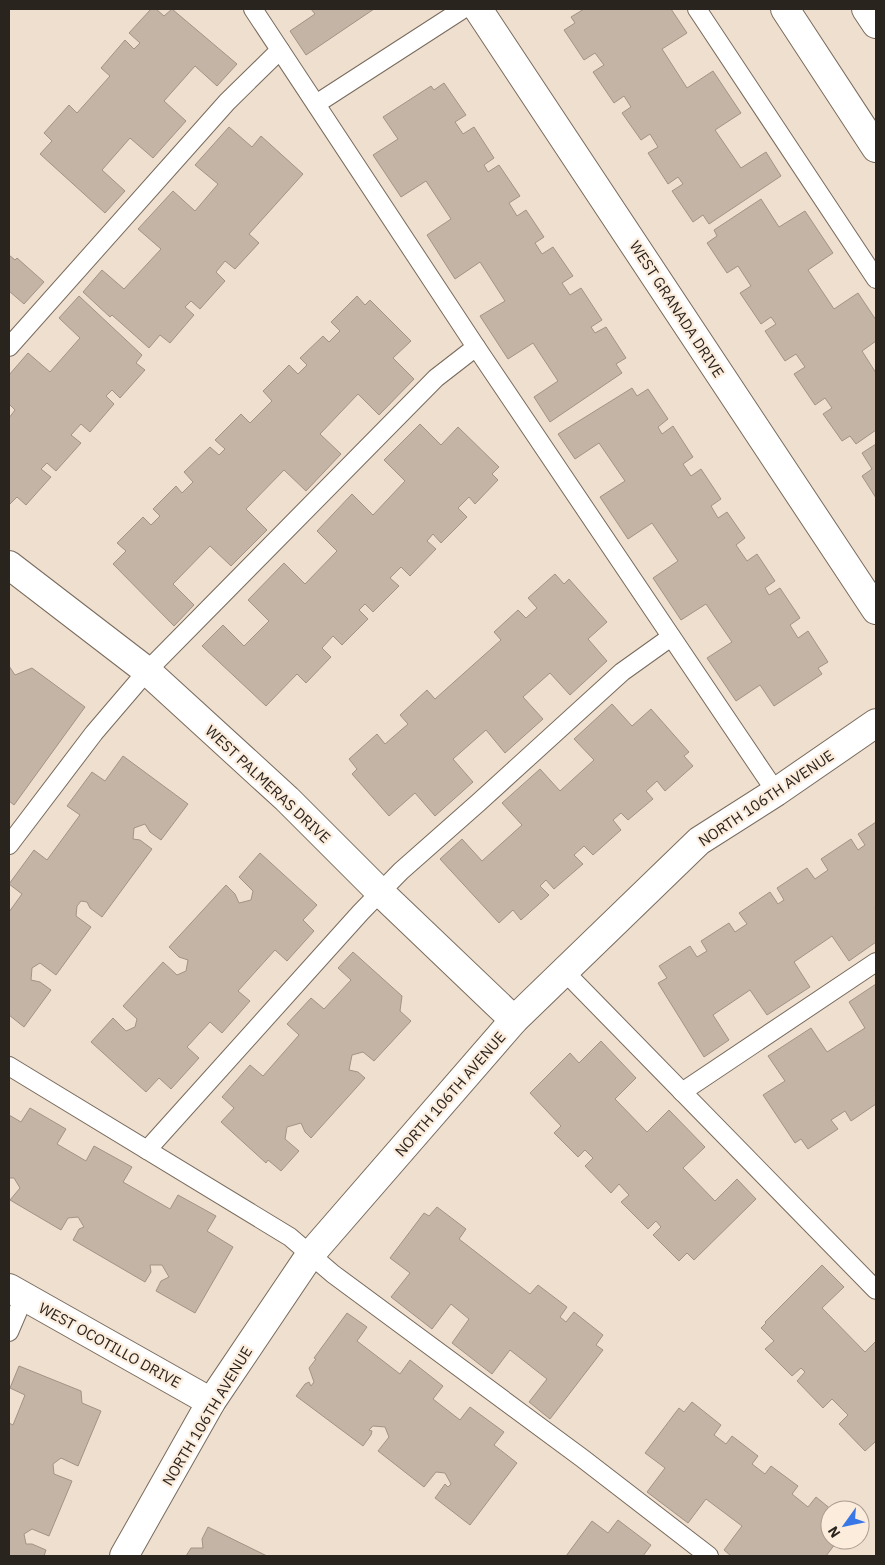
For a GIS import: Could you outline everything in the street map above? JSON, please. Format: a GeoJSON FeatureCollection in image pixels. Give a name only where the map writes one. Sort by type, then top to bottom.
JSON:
{"type":"FeatureCollection","features":[{"type":"Feature","properties":{"kind":"street"},"geometry":{"type":"LineString","coordinates":[[785,9],[876,148]]}},
{"type":"Feature","properties":{"kind":"street"},"geometry":{"type":"LineString","coordinates":[[866,9],[876,24]]}},
{"type":"Feature","properties":{"kind":"street","name":"WEST GRANADA DRIVE"},"geometry":{"type":"LineString","coordinates":[[481,11],[876,610]]}},
{"type":"Feature","properties":{"kind":"street","name":"WEST PALMERAS DRIVE"},"geometry":{"type":"LineString","coordinates":[[9,565],[147,671],[287,799],[380,892],[514,1020]]}},
{"type":"Feature","properties":{"kind":"street","name":"NORTH 106TH AVENUE"},"geometry":{"type":"LineString","coordinates":[[124,1556],[211,1402],[310,1255],[514,1020],[699,841],[776,792],[876,723]]}},
{"type":"Feature","properties":{"kind":"street","name":"WEST OCOTILLO DRIVE"},"geometry":{"type":"LineString","coordinates":[[16,1293],[211,1402]]}},
{"type":"Feature","properties":{"kind":"lane"},"geometry":{"type":"LineString","coordinates":[[253,9],[476,347],[776,792]]}},
{"type":"Feature","properties":{"kind":"lane"},"geometry":{"type":"LineString","coordinates":[[697,9],[876,279]]}},
{"type":"Feature","properties":{"kind":"lane"},"geometry":{"type":"LineString","coordinates":[[316,104],[481,11]]}},
{"type":"Feature","properties":{"kind":"lane"},"geometry":{"type":"LineString","coordinates":[[9,347],[227,102],[280,50]]}},
{"type":"Feature","properties":{"kind":"lane"},"geometry":{"type":"LineString","coordinates":[[9,845],[94,733],[147,671],[436,378],[476,347]]}},
{"type":"Feature","properties":{"kind":"lane"},"geometry":{"type":"LineString","coordinates":[[147,1150],[361,912],[401,871],[622,672],[671,636]]}},
{"type":"Feature","properties":{"kind":"lane"},"geometry":{"type":"LineString","coordinates":[[682,1092],[876,962]]}},
{"type":"Feature","properties":{"kind":"lane"},"geometry":{"type":"LineString","coordinates":[[564,971],[876,1290]]}},
{"type":"Feature","properties":{"kind":"lane"},"geometry":{"type":"LineString","coordinates":[[9,1066],[290,1238],[709,1556]]}},
{"type":"Feature","properties":{"kind":"lane"},"geometry":{"type":"LineString","coordinates":[[9,1332],[16,1293]]}},
{"type":"Feature","properties":{"kind":"building"},"geometry":{"type":"Polygon","coordinates":[[[151,9],[156,9],[164,16],[172,9],[237,64],[217,86],[195,66],[164,101],[186,121],[153,158],[130,138],[102,170],[125,191],[105,213],[40,154],[52,141],[44,133],[69,105],[77,113],[110,76],[101,68],[125,40],[134,49],[140,43],[129,33],[151,9]]]}},
{"type":"Feature","properties":{"kind":"building"},"geometry":{"type":"Polygon","coordinates":[[[311,9],[374,9],[306,55],[290,31],[315,14],[311,9]]]}},
{"type":"Feature","properties":{"kind":"building"},"geometry":{"type":"Polygon","coordinates":[[[584,9],[671,9],[687,33],[662,49],[687,88],[713,71],[741,113],[715,130],[741,168],[766,152],[781,176],[709,224],[703,215],[693,222],[672,191],[683,184],[678,177],[668,184],[648,153],[658,147],[650,134],[641,140],[622,113],[631,107],[624,96],[614,103],[593,72],[604,65],[595,53],[584,60],[564,30],[575,23],[571,17],[584,9]]]}},
{"type":"Feature","properties":{"kind":"building"},"geometry":{"type":"Polygon","coordinates":[[[444,83],[466,115],[455,122],[463,134],[474,127],[494,158],[484,165],[488,172],[499,165],[520,196],[509,203],[517,216],[526,210],[544,237],[535,243],[542,254],[553,247],[573,276],[562,283],[570,295],[581,288],[602,320],[591,327],[595,333],[606,327],[626,358],[616,364],[622,373],[550,422],[534,397],[558,381],[533,343],[508,359],[480,316],[505,301],[480,262],[455,279],[427,235],[451,219],[426,181],[401,197],[373,155],[398,139],[383,117],[431,86],[434,90],[444,83]]]}},
{"type":"Feature","properties":{"kind":"building"},"geometry":{"type":"Polygon","coordinates":[[[229,127],[252,147],[261,136],[303,174],[249,234],[259,243],[235,269],[225,261],[216,272],[225,281],[200,309],[191,301],[185,307],[194,315],[170,343],[160,335],[149,348],[112,315],[110,317],[83,292],[102,270],[124,289],[161,249],[138,229],[173,191],[195,211],[218,184],[195,165],[229,127]]]}},
{"type":"Feature","properties":{"kind":"building"},"geometry":{"type":"Polygon","coordinates":[[[761,199],[779,227],[805,211],[833,253],[808,270],[834,309],[858,293],[876,320],[876,341],[862,351],[876,373],[876,430],[856,444],[850,436],[842,441],[823,414],[832,408],[825,398],[815,405],[794,374],[805,367],[796,354],[785,361],[765,331],[776,324],[771,317],[761,324],[740,293],[751,286],[738,266],[727,273],[707,243],[717,236],[714,230],[761,199]]]}},
{"type":"Feature","properties":{"kind":"building"},"geometry":{"type":"Polygon","coordinates":[[[9,255],[15,260],[17,258],[44,282],[24,304],[9,291],[9,255]]]}},
{"type":"Feature","properties":{"kind":"building"},"geometry":{"type":"Polygon","coordinates":[[[79,296],[142,355],[136,363],[145,370],[120,398],[112,390],[106,396],[114,404],[90,432],[81,424],[71,435],[81,443],[56,471],[47,463],[41,469],[51,477],[26,505],[17,497],[10,504],[9,418],[15,410],[9,404],[9,375],[28,353],[50,372],[80,338],[59,318],[79,296]]]}},
{"type":"Feature","properties":{"kind":"building"},"geometry":{"type":"Polygon","coordinates":[[[357,296],[365,305],[370,300],[411,341],[393,358],[414,379],[379,415],[358,394],[320,434],[341,454],[306,491],[284,470],[246,509],[267,530],[231,566],[210,546],[173,584],[194,605],[174,626],[113,564],[126,551],[117,543],[143,517],[151,525],[160,516],[153,509],[176,486],[182,493],[193,482],[184,472],[210,447],[219,455],[225,449],[215,440],[241,414],[250,423],[272,401],[263,391],[289,365],[298,374],[307,365],[300,358],[323,336],[329,342],[340,331],[331,322],[357,296]]]}},
{"type":"Feature","properties":{"kind":"building"},"geometry":{"type":"Polygon","coordinates":[[[632,388],[637,396],[648,389],[668,419],[658,427],[662,434],[673,426],[693,457],[683,464],[691,476],[701,469],[721,499],[711,506],[718,518],[727,512],[745,538],[736,545],[747,561],[757,554],[775,581],[765,588],[769,595],[780,588],[800,618],[790,625],[798,638],[808,631],[828,662],[818,668],[822,674],[774,706],[760,685],[736,701],[707,658],[732,642],[706,604],[681,620],[653,578],[678,561],[652,523],[628,539],[600,497],[625,481],[599,443],[575,459],[558,434],[632,388]]]}},
{"type":"Feature","properties":{"kind":"building"},"geometry":{"type":"Polygon","coordinates":[[[420,424],[441,445],[458,427],[499,467],[492,474],[498,480],[475,504],[469,497],[458,508],[467,517],[441,543],[433,534],[427,541],[436,549],[410,576],[401,567],[390,578],[399,586],[373,612],[365,604],[359,610],[368,619],[342,645],[333,636],[322,648],[331,657],[306,683],[297,674],[266,706],[202,646],[223,625],[244,646],[269,621],[248,600],[284,563],[305,584],[337,551],[317,531],[352,494],[373,515],[405,481],[384,460],[420,424]]]}},
{"type":"Feature","properties":{"kind":"building"},"geometry":{"type":"Polygon","coordinates":[[[876,444],[876,498],[862,476],[872,469],[862,453],[876,444]]]}},
{"type":"Feature","properties":{"kind":"building"},"geometry":{"type":"Polygon","coordinates":[[[555,574],[564,584],[569,579],[607,622],[588,639],[607,661],[570,695],[550,673],[523,697],[543,719],[505,753],[486,730],[453,759],[473,782],[435,816],[415,793],[389,816],[352,774],[357,769],[349,759],[377,734],[385,744],[408,724],[400,715],[427,690],[435,699],[501,640],[494,632],[518,610],[526,618],[537,608],[528,598],[555,574]]]}},
{"type":"Feature","properties":{"kind":"building"},"geometry":{"type":"Polygon","coordinates":[[[9,666],[15,675],[32,668],[85,707],[14,805],[9,801],[9,666]]]}},
{"type":"Feature","properties":{"kind":"building"},"geometry":{"type":"Polygon","coordinates":[[[612,704],[632,726],[651,709],[689,752],[684,756],[693,766],[665,791],[657,781],[646,791],[653,799],[628,820],[621,813],[613,820],[621,830],[593,855],[584,846],[574,855],[583,864],[554,889],[546,880],[540,886],[549,895],[521,920],[513,910],[499,923],[440,859],[462,839],[482,861],[522,825],[502,803],[540,769],[560,791],[594,760],[574,739],[612,704]]]}},
{"type":"Feature","properties":{"kind":"building"},"geometry":{"type":"Polygon","coordinates":[[[123,756],[188,804],[161,840],[150,832],[145,824],[134,828],[133,839],[140,840],[152,849],[102,917],[90,908],[87,902],[81,901],[77,906],[76,916],[91,927],[56,975],[40,963],[32,968],[31,980],[40,982],[51,990],[24,1027],[9,1015],[9,912],[22,894],[9,884],[34,850],[47,860],[80,815],[67,806],[92,772],[105,781],[123,756]]]}},
{"type":"Feature","properties":{"kind":"building"},"geometry":{"type":"Polygon","coordinates":[[[876,822],[876,942],[849,961],[832,936],[794,962],[810,987],[767,1015],[750,990],[713,1015],[729,1040],[704,1057],[658,983],[667,978],[659,966],[690,946],[697,957],[707,951],[701,941],[729,923],[735,932],[747,924],[739,913],[770,892],[778,904],[784,900],[777,888],[807,868],[815,879],[828,870],[821,859],[851,839],[858,850],[865,845],[858,834],[876,822]]]}},
{"type":"Feature","properties":{"kind":"building"},"geometry":{"type":"Polygon","coordinates":[[[260,853],[317,905],[303,920],[314,931],[287,961],[275,950],[238,991],[250,1001],[222,1033],[210,1022],[187,1047],[199,1058],[171,1089],[159,1078],[146,1092],[91,1042],[113,1018],[126,1031],[135,1027],[137,1019],[123,1006],[163,962],[177,975],[186,971],[188,960],[179,957],[169,947],[226,885],[235,894],[239,903],[251,900],[253,891],[239,877],[260,853]]]}},
{"type":"Feature","properties":{"kind":"building"},"geometry":{"type":"Polygon","coordinates":[[[353,952],[402,996],[400,1011],[411,1021],[374,1061],[363,1052],[352,1055],[349,1070],[358,1072],[365,1078],[311,1138],[305,1132],[301,1123],[287,1127],[285,1139],[299,1151],[281,1171],[268,1160],[266,1163],[221,1122],[234,1108],[222,1097],[250,1065],[263,1076],[299,1035],[287,1024],[311,998],[324,1009],[351,980],[338,968],[353,952]]]}},
{"type":"Feature","properties":{"kind":"building"},"geometry":{"type":"Polygon","coordinates":[[[876,984],[876,1104],[851,1121],[845,1111],[831,1120],[838,1129],[808,1149],[801,1139],[795,1143],[763,1095],[785,1081],[768,1056],[811,1028],[827,1052],[865,1028],[849,1002],[876,984]]]}},
{"type":"Feature","properties":{"kind":"building"},"geometry":{"type":"Polygon","coordinates":[[[601,1041],[636,1078],[615,1099],[647,1132],[669,1110],[705,1147],[683,1168],[715,1201],[737,1179],[756,1199],[694,1260],[687,1253],[679,1261],[653,1235],[661,1227],[656,1221],[648,1229],[621,1202],[629,1195],[619,1184],[611,1193],[585,1166],[593,1158],[585,1150],[578,1157],[554,1133],[561,1126],[530,1093],[570,1053],[579,1063],[601,1041]]]}},
{"type":"Feature","properties":{"kind":"building"},"geometry":{"type":"Polygon","coordinates":[[[30,1108],[66,1129],[57,1144],[86,1161],[94,1146],[132,1167],[123,1182],[170,1209],[178,1195],[216,1216],[207,1231],[233,1247],[195,1313],[156,1291],[161,1281],[169,1277],[162,1265],[150,1265],[151,1272],[145,1282],[73,1240],[79,1229],[84,1227],[78,1217],[68,1218],[61,1230],[10,1200],[20,1188],[14,1178],[9,1178],[9,1115],[21,1122],[30,1108]]]}},
{"type":"Feature","properties":{"kind":"building"},"geometry":{"type":"Polygon","coordinates":[[[437,1207],[466,1229],[459,1239],[530,1294],[538,1285],[567,1307],[560,1317],[566,1322],[574,1312],[603,1335],[596,1345],[603,1350],[550,1419],[529,1402],[547,1379],[510,1350],[492,1374],[452,1343],[469,1319],[451,1304],[432,1329],[391,1297],[410,1273],[390,1258],[424,1213],[429,1216],[437,1207]]]}},
{"type":"Feature","properties":{"kind":"building"},"geometry":{"type":"Polygon","coordinates":[[[822,1265],[844,1287],[822,1308],[865,1352],[876,1341],[876,1444],[875,1442],[865,1451],[839,1424],[848,1415],[832,1399],[823,1408],[797,1381],[805,1372],[801,1368],[792,1376],[765,1349],[774,1341],[761,1328],[765,1322],[822,1265]]]}},
{"type":"Feature","properties":{"kind":"building"},"geometry":{"type":"Polygon","coordinates":[[[347,1313],[367,1327],[357,1341],[400,1374],[410,1360],[443,1386],[433,1399],[460,1420],[470,1407],[504,1432],[494,1445],[517,1463],[470,1525],[435,1498],[445,1484],[448,1487],[451,1484],[445,1473],[436,1472],[424,1487],[378,1451],[389,1437],[385,1427],[373,1426],[369,1430],[372,1431],[371,1435],[363,1446],[296,1396],[305,1384],[309,1382],[311,1386],[314,1382],[309,1368],[316,1359],[314,1358],[347,1313]]]}},
{"type":"Feature","properties":{"kind":"building"},"geometry":{"type":"Polygon","coordinates":[[[19,1366],[81,1391],[82,1403],[101,1411],[78,1466],[61,1458],[53,1464],[54,1474],[72,1481],[49,1536],[32,1529],[24,1534],[26,1544],[32,1544],[46,1550],[44,1556],[9,1556],[9,1423],[13,1425],[25,1395],[10,1388],[19,1366]]]}},
{"type":"Feature","properties":{"kind":"building"},"geometry":{"type":"Polygon","coordinates":[[[692,1402],[721,1425],[714,1435],[726,1444],[732,1436],[758,1456],[752,1464],[765,1474],[771,1466],[798,1486],[792,1494],[808,1507],[816,1497],[820,1500],[820,1550],[830,1550],[826,1556],[731,1556],[724,1550],[742,1526],[706,1499],[688,1523],[647,1492],[665,1468],[645,1453],[679,1408],[684,1412],[692,1402]]]}},
{"type":"Feature","properties":{"kind":"building"},"geometry":{"type":"Polygon","coordinates":[[[618,1520],[651,1545],[643,1556],[566,1556],[592,1521],[608,1533],[618,1520]]]}},
{"type":"Feature","properties":{"kind":"building"},"geometry":{"type":"Polygon","coordinates":[[[208,1527],[267,1556],[186,1556],[191,1548],[203,1548],[202,1539],[208,1527]]]}}]}
